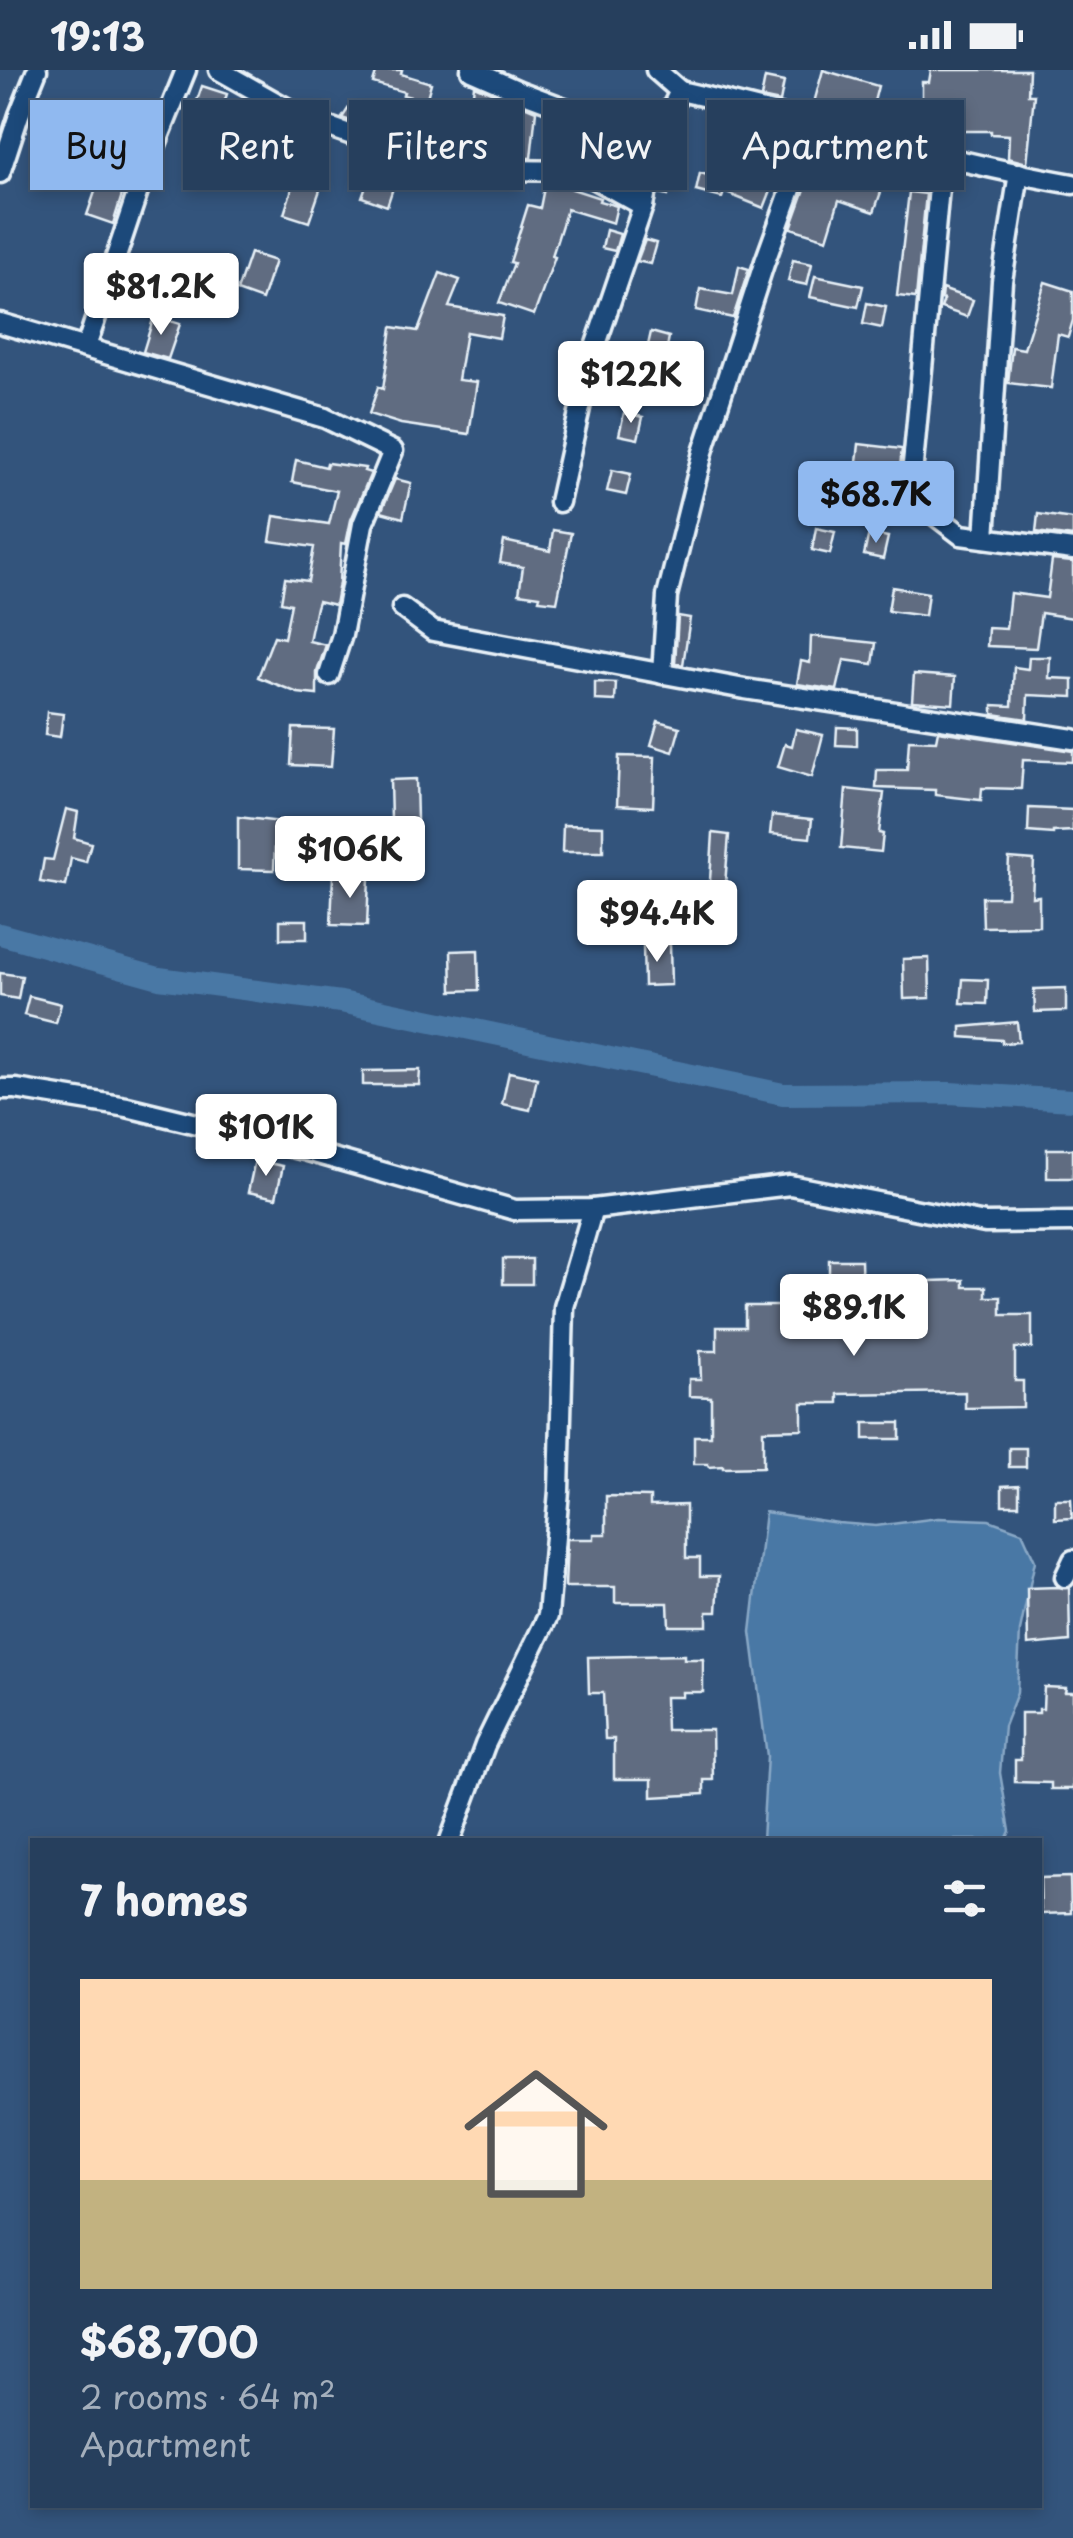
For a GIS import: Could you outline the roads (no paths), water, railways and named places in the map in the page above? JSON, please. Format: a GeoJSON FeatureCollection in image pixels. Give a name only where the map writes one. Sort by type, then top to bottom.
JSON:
{"type":"FeatureCollection","features":[{"type":"Feature","properties":{"kind":"street"},"geometry":{"type":"LineString","coordinates":[[0,174],[37,70]]}},
{"type":"Feature","properties":{"kind":"street"},"geometry":{"type":"LineString","coordinates":[[86,347],[142,179],[186,70]]}},
{"type":"Feature","properties":{"kind":"street"},"geometry":{"type":"LineString","coordinates":[[219,70],[304,118],[396,151],[501,170],[580,172],[643,206]]}},
{"type":"Feature","properties":{"kind":"street"},"geometry":{"type":"LineString","coordinates":[[470,70],[543,101]]}},
{"type":"Feature","properties":{"kind":"street"},"geometry":{"type":"LineString","coordinates":[[656,70],[680,91],[718,100]]}},
{"type":"Feature","properties":{"kind":"street"},"geometry":{"type":"LineString","coordinates":[[676,100],[680,91]]}},
{"type":"Feature","properties":{"kind":"street"},"geometry":{"type":"LineString","coordinates":[[964,161],[1073,184]]}},
{"type":"Feature","properties":{"kind":"street"},"geometry":{"type":"LineString","coordinates":[[985,538],[1002,282],[1018,173]]}},
{"type":"Feature","properties":{"kind":"street"},"geometry":{"type":"LineString","coordinates":[[559,502],[591,359],[646,190]]}},
{"type":"Feature","properties":{"kind":"street"},"geometry":{"type":"LineString","coordinates":[[662,674],[667,596],[703,452],[791,190]]}},
{"type":"Feature","properties":{"kind":"street"},"geometry":{"type":"LineString","coordinates":[[939,190],[910,496],[961,535],[1073,550]]}},
{"type":"Feature","properties":{"kind":"street"},"geometry":{"type":"LineString","coordinates":[[0,323],[324,418],[393,451],[363,524],[342,634],[329,675]]}},
{"type":"Feature","properties":{"kind":"street"},"geometry":{"type":"LineString","coordinates":[[402,608],[433,632],[745,689],[1073,740]]}},
{"type":"Feature","properties":{"kind":"street"},"geometry":{"type":"LineString","coordinates":[[0,1089],[127,1107],[304,1150],[514,1210],[593,1209],[790,1185],[985,1223],[1073,1222]]}},
{"type":"Feature","properties":{"kind":"street"},"geometry":{"type":"LineString","coordinates":[[451,1838],[485,1745],[548,1616],[559,1491],[564,1307],[593,1209]]}},
{"type":"Feature","properties":{"kind":"water"},"geometry":{"type":"Polygon","coordinates":[[[765,1512],[876,1526],[938,1518],[989,1520],[1022,1532],[1035,1561],[1020,1631],[1017,1693],[1004,1726],[1000,1773],[1010,1831],[1007,1838],[762,1838],[767,1756],[751,1632],[765,1512]]]}},
{"type":"Feature","properties":{"kind":"waterway"},"geometry":{"type":"LineString","coordinates":[[0,934],[159,978],[341,1002],[783,1094],[949,1093],[1073,1100]]}}]}
